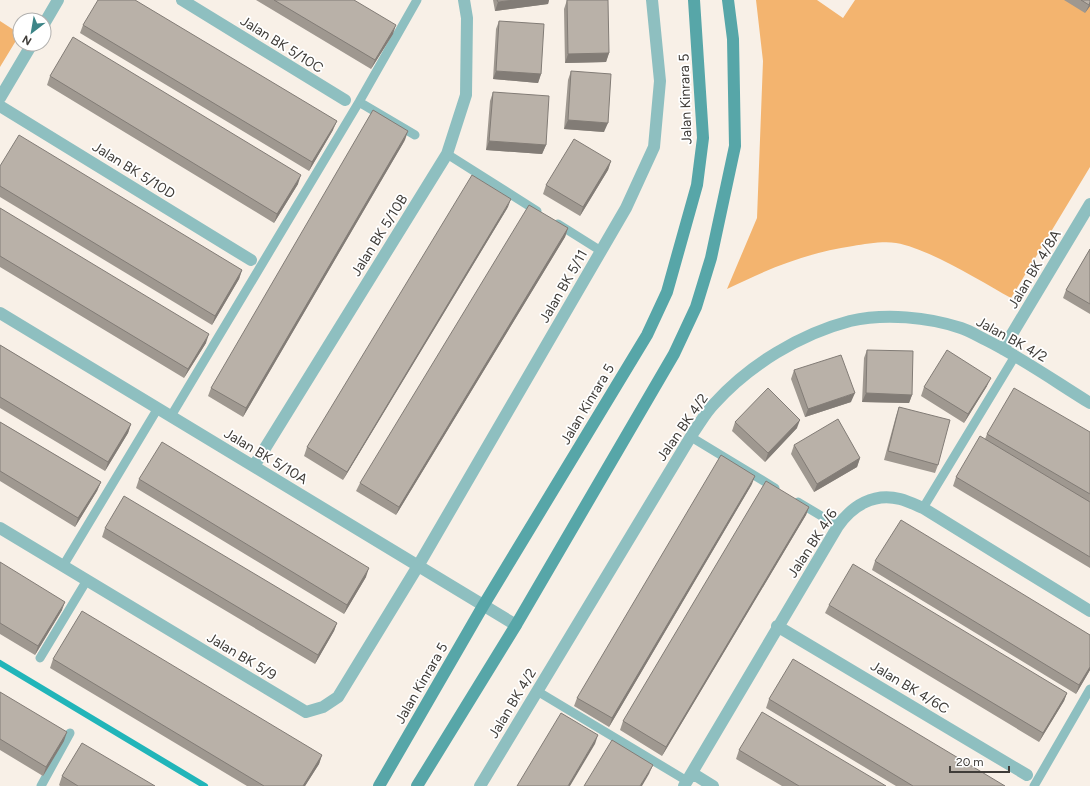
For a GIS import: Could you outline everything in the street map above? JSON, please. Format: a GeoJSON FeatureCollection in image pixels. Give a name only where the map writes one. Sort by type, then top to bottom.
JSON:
{"type":"FeatureCollection","features":[{"type":"Feature","properties":{"kind":"main road","name":"Jalan Kinrara 5"},"geometry":{"type":"LineString","coordinates":[[379,786],[483,606],[646,336],[667,292],[697,186],[703,138],[694,0]]}},
{"type":"Feature","properties":{"kind":"main road"},"geometry":{"type":"LineString","coordinates":[[417,786],[516,625],[674,354],[696,307],[716,237],[735,146],[734,40],[728,0]]}},
{"type":"Feature","properties":{"kind":"street"},"geometry":{"type":"LineString","coordinates":[[51,12],[58,0]]}},
{"type":"Feature","properties":{"kind":"street","name":"Jalan BK 5/10C"},"geometry":{"type":"LineString","coordinates":[[182,0],[345,100]]}},
{"type":"Feature","properties":{"kind":"street","name":"Jalan BK 5/10B"},"geometry":{"type":"LineString","coordinates":[[254,466],[447,154],[466,95],[467,18],[464,0]]}},
{"type":"Feature","properties":{"kind":"street","name":"Jalan BK 5/11"},"geometry":{"type":"LineString","coordinates":[[418,566],[626,208],[654,147],[660,81],[652,0]]}},
{"type":"Feature","properties":{"kind":"street"},"geometry":{"type":"LineString","coordinates":[[0,98],[27,52]]}},
{"type":"Feature","properties":{"kind":"street","name":"Jalan BK 5/10D"},"geometry":{"type":"LineString","coordinates":[[0,106],[251,260]]}},
{"type":"Feature","properties":{"kind":"street","name":"Jalan BK 4/8A"},"geometry":{"type":"LineString","coordinates":[[1003,349],[1090,204]]}},
{"type":"Feature","properties":{"kind":"street","name":"Jalan BK 5/10A"},"geometry":{"type":"LineString","coordinates":[[0,312],[516,625]]}},
{"type":"Feature","properties":{"kind":"street","name":"Jalan BK 4/2"},"geometry":{"type":"LineString","coordinates":[[480,786],[690,437],[714,404],[761,363],[788,346],[851,321],[886,317],[922,319],[962,328],[1015,356],[1090,403]]}},
{"type":"Feature","properties":{"kind":"street","name":"Jalan BK 4/6"},"geometry":{"type":"LineString","coordinates":[[688,780],[777,626],[838,526],[856,505],[875,498],[899,498],[923,508],[1090,611]]}},
{"type":"Feature","properties":{"kind":"street","name":"Jalan BK 5/9"},"geometry":{"type":"LineString","coordinates":[[0,528],[306,712],[323,707],[338,697],[418,566]]}},
{"type":"Feature","properties":{"kind":"street","name":"Jalan BK 4/6C"},"geometry":{"type":"LineString","coordinates":[[777,626],[1027,775]]}},
{"type":"Feature","properties":{"kind":"street"},"geometry":{"type":"LineString","coordinates":[[688,780],[713,786]]}},
{"type":"Feature","properties":{"kind":"lane"},"geometry":{"type":"LineString","coordinates":[[171,416],[359,102],[418,0]]}},
{"type":"Feature","properties":{"kind":"lane"},"geometry":{"type":"LineString","coordinates":[[359,102],[415,135]]}},
{"type":"Feature","properties":{"kind":"lane"},"geometry":{"type":"LineString","coordinates":[[447,154],[600,251]]}},
{"type":"Feature","properties":{"kind":"lane"},"geometry":{"type":"LineString","coordinates":[[923,508],[1015,356]]}},
{"type":"Feature","properties":{"kind":"lane"},"geometry":{"type":"LineString","coordinates":[[63,566],[158,408]]}},
{"type":"Feature","properties":{"kind":"lane"},"geometry":{"type":"LineString","coordinates":[[690,437],[838,526]]}},
{"type":"Feature","properties":{"kind":"lane"},"geometry":{"type":"LineString","coordinates":[[40,658],[86,580]]}},
{"type":"Feature","properties":{"kind":"lane"},"geometry":{"type":"LineString","coordinates":[[1034,786],[1090,689]]}},
{"type":"Feature","properties":{"kind":"lane"},"geometry":{"type":"LineString","coordinates":[[537,691],[688,780]]}},
{"type":"Feature","properties":{"kind":"lane"},"geometry":{"type":"LineString","coordinates":[[41,786],[70,733]]}},
{"type":"Feature","properties":{"kind":"shaded area"},"geometry":{"type":"Polygon","coordinates":[[[756,0],[817,0],[843,18],[855,0],[1086,0],[1090,3],[1090,167],[1011,298],[924,252],[909,246],[891,242],[853,246],[804,257],[758,274],[727,289],[757,218],[763,61],[756,0]]]}},
{"type":"Feature","properties":{"kind":"shaded area"},"geometry":{"type":"Polygon","coordinates":[[[0,21],[12,29],[12,47],[0,67],[0,21]]]}},
{"type":"Feature","properties":{"kind":"building"},"geometry":{"type":"Polygon","coordinates":[[[98,0],[135,0],[337,121],[312,162],[83,25],[98,0]]]}},
{"type":"Feature","properties":{"kind":"building"},"geometry":{"type":"Polygon","coordinates":[[[274,0],[354,0],[396,25],[375,60],[274,0]]]}},
{"type":"Feature","properties":{"kind":"building"},"geometry":{"type":"Polygon","coordinates":[[[497,0],[515,0],[498,2],[497,0]]]}},
{"type":"Feature","properties":{"kind":"building"},"geometry":{"type":"Polygon","coordinates":[[[567,0],[608,0],[609,53],[568,54],[567,0]]]}},
{"type":"Feature","properties":{"kind":"building"},"geometry":{"type":"Polygon","coordinates":[[[1081,0],[1090,0],[1089,5],[1081,0]]]}},
{"type":"Feature","properties":{"kind":"building"},"geometry":{"type":"Polygon","coordinates":[[[499,21],[544,24],[541,74],[496,71],[499,21]]]}},
{"type":"Feature","properties":{"kind":"building"},"geometry":{"type":"Polygon","coordinates":[[[73,37],[301,175],[277,214],[50,76],[73,37]]]}},
{"type":"Feature","properties":{"kind":"building"},"geometry":{"type":"Polygon","coordinates":[[[571,71],[611,74],[608,123],[568,120],[571,71]]]}},
{"type":"Feature","properties":{"kind":"building"},"geometry":{"type":"Polygon","coordinates":[[[493,92],[549,96],[546,145],[489,141],[493,92]]]}},
{"type":"Feature","properties":{"kind":"building"},"geometry":{"type":"Polygon","coordinates":[[[373,110],[408,131],[246,408],[211,388],[373,110]]]}},
{"type":"Feature","properties":{"kind":"building"},"geometry":{"type":"Polygon","coordinates":[[[19,135],[242,270],[215,316],[0,186],[0,166],[19,135]]]}},
{"type":"Feature","properties":{"kind":"building"},"geometry":{"type":"Polygon","coordinates":[[[574,139],[611,161],[583,207],[546,185],[574,139]]]}},
{"type":"Feature","properties":{"kind":"building"},"geometry":{"type":"Polygon","coordinates":[[[472,175],[511,199],[347,472],[307,447],[472,175]]]}},
{"type":"Feature","properties":{"kind":"building"},"geometry":{"type":"Polygon","coordinates":[[[529,205],[568,228],[399,507],[360,483],[529,205]]]}},
{"type":"Feature","properties":{"kind":"building"},"geometry":{"type":"Polygon","coordinates":[[[0,208],[209,334],[188,369],[0,256],[0,208]]]}},
{"type":"Feature","properties":{"kind":"building"},"geometry":{"type":"Polygon","coordinates":[[[1090,249],[1090,304],[1066,290],[1090,249]]]}},
{"type":"Feature","properties":{"kind":"building"},"geometry":{"type":"Polygon","coordinates":[[[0,345],[131,424],[108,462],[0,397],[0,345]]]}},
{"type":"Feature","properties":{"kind":"building"},"geometry":{"type":"Polygon","coordinates":[[[867,350],[913,351],[912,395],[866,393],[867,350]]]}},
{"type":"Feature","properties":{"kind":"building"},"geometry":{"type":"Polygon","coordinates":[[[947,350],[991,378],[968,414],[924,387],[947,350]]]}},
{"type":"Feature","properties":{"kind":"building"},"geometry":{"type":"Polygon","coordinates":[[[841,355],[855,393],[808,409],[794,370],[841,355]]]}},
{"type":"Feature","properties":{"kind":"building"},"geometry":{"type":"Polygon","coordinates":[[[768,388],[800,420],[768,453],[735,422],[768,388]]]}},
{"type":"Feature","properties":{"kind":"building"},"geometry":{"type":"Polygon","coordinates":[[[1014,388],[1090,432],[1090,494],[987,434],[1014,388]]]}},
{"type":"Feature","properties":{"kind":"building"},"geometry":{"type":"Polygon","coordinates":[[[899,407],[950,420],[938,465],[888,451],[899,407]]]}},
{"type":"Feature","properties":{"kind":"building"},"geometry":{"type":"Polygon","coordinates":[[[838,419],[860,458],[817,484],[794,445],[838,419]]]}},
{"type":"Feature","properties":{"kind":"building"},"geometry":{"type":"Polygon","coordinates":[[[0,422],[101,482],[78,518],[0,471],[0,422]]]}},
{"type":"Feature","properties":{"kind":"building"},"geometry":{"type":"Polygon","coordinates":[[[980,436],[1090,502],[1090,557],[956,477],[980,436]]]}},
{"type":"Feature","properties":{"kind":"building"},"geometry":{"type":"Polygon","coordinates":[[[162,442],[369,568],[347,605],[139,479],[162,442]]]}},
{"type":"Feature","properties":{"kind":"building"},"geometry":{"type":"Polygon","coordinates":[[[721,455],[755,476],[612,718],[577,698],[721,455]]]}},
{"type":"Feature","properties":{"kind":"building"},"geometry":{"type":"Polygon","coordinates":[[[766,481],[809,507],[666,747],[623,721],[766,481]]]}},
{"type":"Feature","properties":{"kind":"building"},"geometry":{"type":"Polygon","coordinates":[[[124,496],[337,623],[318,655],[105,528],[124,496]]]}},
{"type":"Feature","properties":{"kind":"building"},"geometry":{"type":"Polygon","coordinates":[[[901,520],[1090,635],[1090,667],[1079,685],[875,561],[901,520]]]}},
{"type":"Feature","properties":{"kind":"building"},"geometry":{"type":"Polygon","coordinates":[[[0,562],[65,602],[38,646],[0,623],[0,562]]]}},
{"type":"Feature","properties":{"kind":"building"},"geometry":{"type":"Polygon","coordinates":[[[853,564],[1067,693],[1043,733],[829,605],[853,564]]]}},
{"type":"Feature","properties":{"kind":"building"},"geometry":{"type":"Polygon","coordinates":[[[82,611],[322,755],[303,786],[264,786],[53,659],[82,611]]]}},
{"type":"Feature","properties":{"kind":"building"},"geometry":{"type":"Polygon","coordinates":[[[793,659],[1005,786],[913,786],[769,699],[793,659]]]}},
{"type":"Feature","properties":{"kind":"building"},"geometry":{"type":"Polygon","coordinates":[[[0,692],[67,732],[46,767],[0,739],[0,692]]]}},
{"type":"Feature","properties":{"kind":"building"},"geometry":{"type":"Polygon","coordinates":[[[762,712],[886,786],[799,786],[739,750],[762,712]]]}},
{"type":"Feature","properties":{"kind":"building"},"geometry":{"type":"Polygon","coordinates":[[[561,713],[598,735],[568,786],[517,786],[561,713]]]}},
{"type":"Feature","properties":{"kind":"building"},"geometry":{"type":"Polygon","coordinates":[[[612,740],[653,765],[640,786],[584,786],[612,740]]]}},
{"type":"Feature","properties":{"kind":"building"},"geometry":{"type":"Polygon","coordinates":[[[82,743],[155,786],[78,786],[62,776],[82,743]]]}},
{"type":"Feature","properties":{"kind":"waterway"},"geometry":{"type":"LineString","coordinates":[[0,663],[205,786]]}}]}
